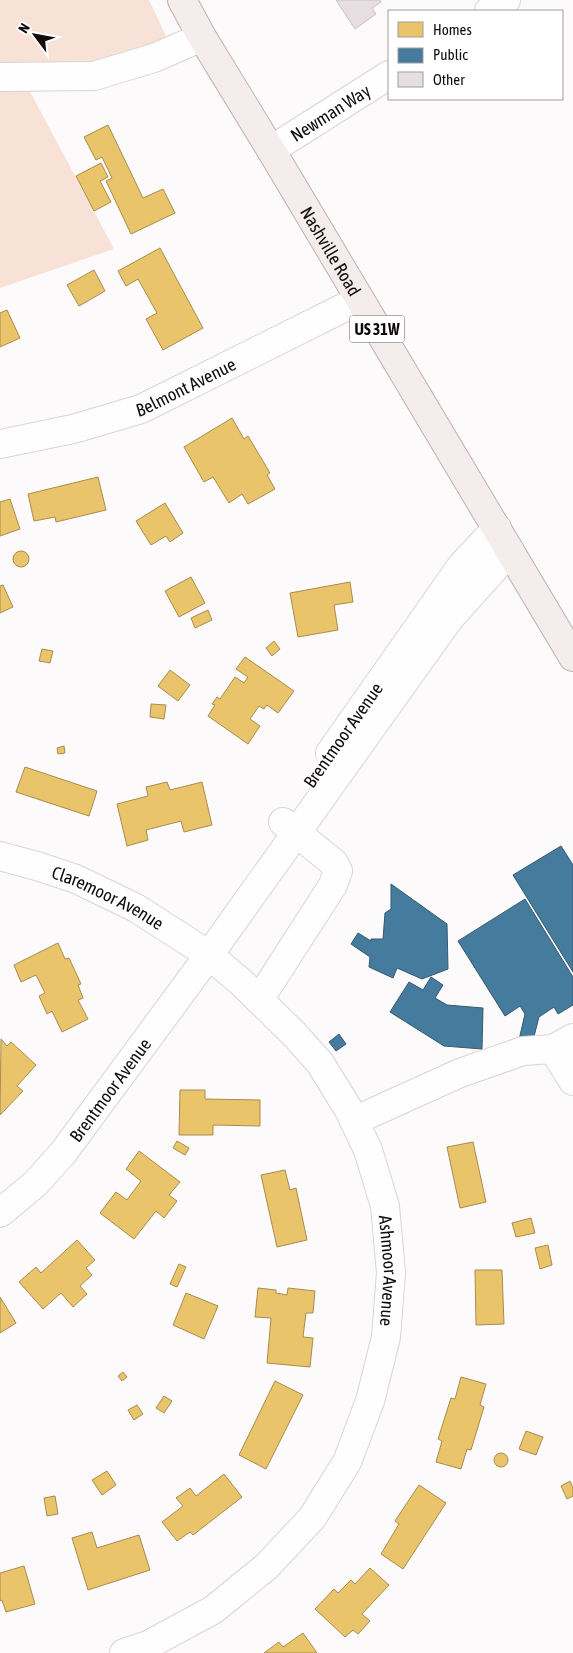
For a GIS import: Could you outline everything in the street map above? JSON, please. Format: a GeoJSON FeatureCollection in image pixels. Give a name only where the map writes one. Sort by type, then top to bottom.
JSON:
{"type":"FeatureCollection","features":[{"type":"Feature","properties":{"kind":"main road","name":"Nashville Road"},"geometry":{"type":"LineString","coordinates":[[182,0],[202,37],[573,657]]}},
{"type":"Feature","properties":{"kind":"street"},"geometry":{"type":"LineString","coordinates":[[491,10],[506,0]]}},
{"type":"Feature","properties":{"kind":"street"},"geometry":{"type":"LineString","coordinates":[[0,78],[94,76],[154,58],[202,37]]}},
{"type":"Feature","properties":{"kind":"street","name":"Newman Way"},"geometry":{"type":"LineString","coordinates":[[271,150],[388,76]]}},
{"type":"Feature","properties":{"kind":"street","name":"Belmont Avenue"},"geometry":{"type":"LineString","coordinates":[[0,444],[73,429],[141,409],[359,300]]}},
{"type":"Feature","properties":{"kind":"street","name":"Brentmoor Avenue"},"geometry":{"type":"LineString","coordinates":[[0,1213],[35,1184],[63,1153],[209,955],[289,827],[449,619],[504,540]]}},
{"type":"Feature","properties":{"kind":"street"},"geometry":{"type":"LineString","coordinates":[[259,1000],[333,885],[338,871],[334,863],[289,827]]}},
{"type":"Feature","properties":{"kind":"street","name":"Claremoor Avenue"},"geometry":{"type":"LineString","coordinates":[[0,856],[76,879],[136,908],[209,955]]}},
{"type":"Feature","properties":{"kind":"street","name":"Ashmoor Avenue"},"geometry":{"type":"LineString","coordinates":[[124,1653],[148,1645],[214,1610],[267,1566],[312,1518],[347,1462],[370,1401],[386,1337],[391,1273],[385,1206],[368,1150],[354,1120],[320,1063],[295,1035],[209,955]]}},
{"type":"Feature","properties":{"kind":"street"},"geometry":{"type":"LineString","coordinates":[[354,1120],[460,1073],[523,1052],[563,1044],[573,1081]]}},
{"type":"Feature","properties":{"kind":"shaded area"},"geometry":{"type":"Polygon","coordinates":[[[0,0],[149,0],[167,38],[117,63],[0,69],[0,0]]]}},
{"type":"Feature","properties":{"kind":"shaded area"},"geometry":{"type":"Polygon","coordinates":[[[27,86],[114,249],[0,288],[0,92],[27,86]]]}},
{"type":"Feature","properties":{"kind":"building: Homes"},"geometry":{"type":"Polygon","coordinates":[[[108,125],[143,198],[163,189],[175,213],[131,234],[106,181],[112,178],[102,157],[96,160],[84,137],[108,125]]]}},
{"type":"Feature","properties":{"kind":"building: Homes"},"geometry":{"type":"Polygon","coordinates":[[[101,163],[108,177],[100,181],[111,202],[94,211],[76,176],[101,163]]]}},
{"type":"Feature","properties":{"kind":"building: Homes"},"geometry":{"type":"Polygon","coordinates":[[[160,248],[203,328],[163,350],[146,319],[157,313],[138,279],[126,286],[118,271],[160,248]]]}},
{"type":"Feature","properties":{"kind":"building: Homes"},"geometry":{"type":"Polygon","coordinates":[[[94,270],[105,291],[79,306],[67,285],[94,270]]]}},
{"type":"Feature","properties":{"kind":"building: Homes"},"geometry":{"type":"Polygon","coordinates":[[[7,310],[20,338],[0,347],[0,313],[7,310]]]}},
{"type":"Feature","properties":{"kind":"building: Homes"},"geometry":{"type":"Polygon","coordinates":[[[232,418],[244,439],[248,436],[270,473],[267,475],[275,489],[248,504],[242,494],[229,503],[213,477],[204,482],[184,447],[232,418]]]}},
{"type":"Feature","properties":{"kind":"building: Homes"},"geometry":{"type":"Polygon","coordinates":[[[98,477],[106,510],[56,522],[55,517],[34,521],[28,494],[98,477]]]}},
{"type":"Feature","properties":{"kind":"building: Homes"},"geometry":{"type":"Polygon","coordinates":[[[10,499],[20,529],[0,536],[0,502],[10,499]]]}},
{"type":"Feature","properties":{"kind":"building: Homes"},"geometry":{"type":"Polygon","coordinates":[[[165,503],[183,533],[170,542],[166,536],[151,545],[136,521],[165,503]]]}},
{"type":"Feature","properties":{"kind":"building: Homes"},"geometry":{"type":"Polygon","coordinates":[[[21,551],[27,553],[29,559],[27,565],[21,567],[15,565],[13,559],[15,553],[21,551]]]}},
{"type":"Feature","properties":{"kind":"building: Homes"},"geometry":{"type":"Polygon","coordinates":[[[191,577],[205,603],[179,617],[165,591],[191,577]]]}},
{"type":"Feature","properties":{"kind":"building: Homes"},"geometry":{"type":"Polygon","coordinates":[[[350,582],[353,602],[334,605],[338,630],[298,637],[290,593],[350,582]]]}},
{"type":"Feature","properties":{"kind":"building: Homes"},"geometry":{"type":"Polygon","coordinates":[[[3,585],[13,607],[0,613],[0,586],[3,585]]]}},
{"type":"Feature","properties":{"kind":"building: Homes"},"geometry":{"type":"Polygon","coordinates":[[[208,610],[212,620],[195,628],[191,618],[208,610]]]}},
{"type":"Feature","properties":{"kind":"building: Homes"},"geometry":{"type":"Polygon","coordinates":[[[274,641],[280,649],[272,656],[266,648],[274,641]]]}},
{"type":"Feature","properties":{"kind":"building: Homes"},"geometry":{"type":"Polygon","coordinates":[[[42,649],[53,651],[50,663],[39,661],[42,649]]]}},
{"type":"Feature","properties":{"kind":"building: Homes"},"geometry":{"type":"Polygon","coordinates":[[[245,657],[294,691],[278,713],[267,705],[264,709],[259,706],[250,719],[260,726],[248,744],[208,716],[215,705],[212,704],[217,697],[220,699],[235,677],[244,683],[248,677],[236,669],[245,657]]]}},
{"type":"Feature","properties":{"kind":"building: Homes"},"geometry":{"type":"Polygon","coordinates":[[[170,670],[190,685],[178,701],[158,686],[170,670]]]}},
{"type":"Feature","properties":{"kind":"building: Homes"},"geometry":{"type":"Polygon","coordinates":[[[151,704],[166,705],[164,719],[150,717],[151,704]]]}},
{"type":"Feature","properties":{"kind":"building: Homes"},"geometry":{"type":"Polygon","coordinates":[[[64,746],[65,753],[58,754],[57,748],[64,746]]]}},
{"type":"Feature","properties":{"kind":"building: Homes"},"geometry":{"type":"Polygon","coordinates":[[[25,767],[97,791],[89,816],[16,792],[25,767]]]}},
{"type":"Feature","properties":{"kind":"building: Homes"},"geometry":{"type":"Polygon","coordinates":[[[167,782],[170,790],[202,782],[212,825],[184,832],[181,821],[146,830],[148,840],[127,846],[117,804],[148,796],[146,787],[167,782]]]}},
{"type":"Feature","properties":{"kind":"building: Homes"},"geometry":{"type":"Polygon","coordinates":[[[58,943],[65,959],[69,958],[81,984],[78,985],[83,998],[78,1000],[88,1019],[62,1032],[52,1011],[47,1014],[39,996],[45,993],[36,975],[21,982],[14,965],[58,943]]]}},
{"type":"Feature","properties":{"kind":"building: Homes"},"geometry":{"type":"Polygon","coordinates":[[[1,1039],[7,1046],[11,1042],[36,1065],[17,1086],[23,1091],[0,1115],[1,1039]]]}},
{"type":"Feature","properties":{"kind":"building: Homes"},"geometry":{"type":"Polygon","coordinates":[[[180,1090],[205,1090],[205,1099],[260,1100],[260,1126],[213,1125],[213,1135],[179,1135],[180,1090]]]}},
{"type":"Feature","properties":{"kind":"building: Homes"},"geometry":{"type":"Polygon","coordinates":[[[177,1141],[189,1148],[185,1155],[173,1148],[177,1141]]]}},
{"type":"Feature","properties":{"kind":"building: Homes"},"geometry":{"type":"Polygon","coordinates":[[[473,1142],[486,1202],[460,1208],[447,1147],[473,1142]]]}},
{"type":"Feature","properties":{"kind":"building: Homes"},"geometry":{"type":"Polygon","coordinates":[[[139,1151],[180,1182],[169,1195],[177,1201],[164,1218],[156,1211],[134,1239],[100,1213],[116,1192],[127,1200],[141,1181],[126,1169],[139,1151]]]}},
{"type":"Feature","properties":{"kind":"building: Homes"},"geometry":{"type":"Polygon","coordinates":[[[285,1170],[290,1190],[296,1188],[307,1240],[277,1247],[261,1175],[285,1170]]]}},
{"type":"Feature","properties":{"kind":"building: Homes"},"geometry":{"type":"Polygon","coordinates":[[[531,1218],[535,1233],[516,1237],[512,1223],[531,1218]]]}},
{"type":"Feature","properties":{"kind":"building: Homes"},"geometry":{"type":"Polygon","coordinates":[[[77,1240],[95,1260],[86,1268],[92,1275],[80,1286],[87,1294],[73,1307],[61,1293],[43,1309],[19,1282],[36,1267],[41,1273],[77,1240]]]}},
{"type":"Feature","properties":{"kind":"building: Homes"},"geometry":{"type":"Polygon","coordinates":[[[548,1245],[552,1265],[540,1269],[535,1248],[548,1245]]]}},
{"type":"Feature","properties":{"kind":"building: Homes"},"geometry":{"type":"Polygon","coordinates":[[[179,1264],[186,1267],[177,1287],[170,1284],[179,1264]]]}},
{"type":"Feature","properties":{"kind":"building: Homes"},"geometry":{"type":"Polygon","coordinates":[[[475,1270],[502,1270],[504,1324],[476,1325],[475,1270]]]}},
{"type":"Feature","properties":{"kind":"building: Homes"},"geometry":{"type":"Polygon","coordinates":[[[258,1288],[276,1290],[276,1293],[287,1295],[288,1288],[315,1291],[313,1313],[306,1313],[303,1337],[313,1338],[310,1367],[267,1363],[271,1318],[255,1317],[258,1288]]]}},
{"type":"Feature","properties":{"kind":"building: Homes"},"geometry":{"type":"Polygon","coordinates":[[[186,1293],[218,1306],[204,1339],[173,1325],[186,1293]]]}},
{"type":"Feature","properties":{"kind":"building: Homes"},"geometry":{"type":"Polygon","coordinates":[[[0,1297],[16,1323],[0,1333],[0,1297]]]}},
{"type":"Feature","properties":{"kind":"building: Homes"},"geometry":{"type":"Polygon","coordinates":[[[123,1372],[127,1377],[122,1381],[118,1376],[123,1372]]]}},
{"type":"Feature","properties":{"kind":"building: Homes"},"geometry":{"type":"Polygon","coordinates":[[[461,1377],[486,1384],[480,1405],[484,1407],[471,1450],[467,1449],[461,1469],[436,1462],[442,1441],[438,1439],[451,1398],[455,1399],[461,1377]]]}},
{"type":"Feature","properties":{"kind":"building: Homes"},"geometry":{"type":"Polygon","coordinates":[[[275,1381],[303,1395],[266,1469],[239,1455],[275,1381]]]}},
{"type":"Feature","properties":{"kind":"building: Homes"},"geometry":{"type":"Polygon","coordinates":[[[164,1396],[172,1401],[164,1413],[156,1408],[164,1396]]]}},
{"type":"Feature","properties":{"kind":"building: Homes"},"geometry":{"type":"Polygon","coordinates":[[[137,1405],[143,1414],[134,1420],[128,1410],[137,1405]]]}},
{"type":"Feature","properties":{"kind":"building: Homes"},"geometry":{"type":"Polygon","coordinates":[[[526,1431],[543,1437],[536,1455],[519,1449],[526,1431]]]}},
{"type":"Feature","properties":{"kind":"building: Homes"},"geometry":{"type":"Polygon","coordinates":[[[501,1453],[506,1455],[508,1460],[506,1465],[501,1467],[496,1465],[494,1460],[496,1455],[501,1453]]]}},
{"type":"Feature","properties":{"kind":"building: Homes"},"geometry":{"type":"Polygon","coordinates":[[[107,1471],[116,1485],[102,1495],[92,1480],[107,1471]]]}},
{"type":"Feature","properties":{"kind":"building: Homes"},"geometry":{"type":"Polygon","coordinates":[[[224,1474],[242,1497],[193,1535],[190,1532],[177,1541],[162,1522],[183,1506],[176,1498],[190,1488],[196,1496],[224,1474]]]}},
{"type":"Feature","properties":{"kind":"building: Homes"},"geometry":{"type":"Polygon","coordinates":[[[570,1481],[573,1488],[573,1496],[567,1499],[561,1486],[570,1481]]]}},
{"type":"Feature","properties":{"kind":"building: Homes"},"geometry":{"type":"Polygon","coordinates":[[[419,1485],[446,1503],[403,1569],[381,1554],[399,1524],[395,1521],[419,1485]]]}},
{"type":"Feature","properties":{"kind":"building: Homes"},"geometry":{"type":"Polygon","coordinates":[[[55,1496],[58,1514],[47,1516],[44,1498],[55,1496]]]}},
{"type":"Feature","properties":{"kind":"building: Homes"},"geometry":{"type":"Polygon","coordinates":[[[92,1532],[97,1548],[139,1535],[150,1570],[88,1590],[72,1538],[92,1532]]]}},
{"type":"Feature","properties":{"kind":"building: Homes"},"geometry":{"type":"Polygon","coordinates":[[[24,1566],[35,1604],[6,1612],[2,1600],[0,1601],[0,1573],[24,1566]]]}},
{"type":"Feature","properties":{"kind":"building: Homes"},"geometry":{"type":"Polygon","coordinates":[[[370,1568],[389,1585],[362,1614],[370,1621],[358,1634],[353,1630],[345,1637],[315,1609],[334,1589],[338,1593],[351,1580],[355,1584],[370,1568]]]}},
{"type":"Feature","properties":{"kind":"building: Homes"},"geometry":{"type":"Polygon","coordinates":[[[303,1633],[317,1653],[264,1653],[279,1642],[283,1647],[303,1633]]]}},
{"type":"Feature","properties":{"kind":"building: Public"},"geometry":{"type":"Polygon","coordinates":[[[561,846],[573,865],[573,972],[513,875],[561,846]]]}},
{"type":"Feature","properties":{"kind":"building: Public"},"geometry":{"type":"Polygon","coordinates":[[[391,884],[447,924],[448,969],[422,979],[397,968],[393,978],[369,967],[370,957],[351,944],[358,933],[371,941],[371,939],[383,939],[385,913],[391,909],[391,884]]]}},
{"type":"Feature","properties":{"kind":"building: Public"},"geometry":{"type":"Polygon","coordinates":[[[525,899],[573,977],[573,1005],[558,1014],[554,1007],[539,1017],[531,1048],[518,1044],[525,1014],[520,1006],[505,1016],[458,941],[525,899]]]}},
{"type":"Feature","properties":{"kind":"building: Public"},"geometry":{"type":"Polygon","coordinates":[[[431,977],[443,985],[435,998],[447,1005],[483,1008],[482,1049],[444,1046],[390,1012],[409,982],[423,990],[431,977]]]}},
{"type":"Feature","properties":{"kind":"building: Public"},"geometry":{"type":"Polygon","coordinates":[[[339,1034],[346,1044],[336,1051],[329,1042],[339,1034]]]}},
{"type":"Feature","properties":{"kind":"building: Other"},"geometry":{"type":"Polygon","coordinates":[[[336,0],[380,0],[381,2],[372,8],[376,14],[355,29],[336,0]]]}}]}
